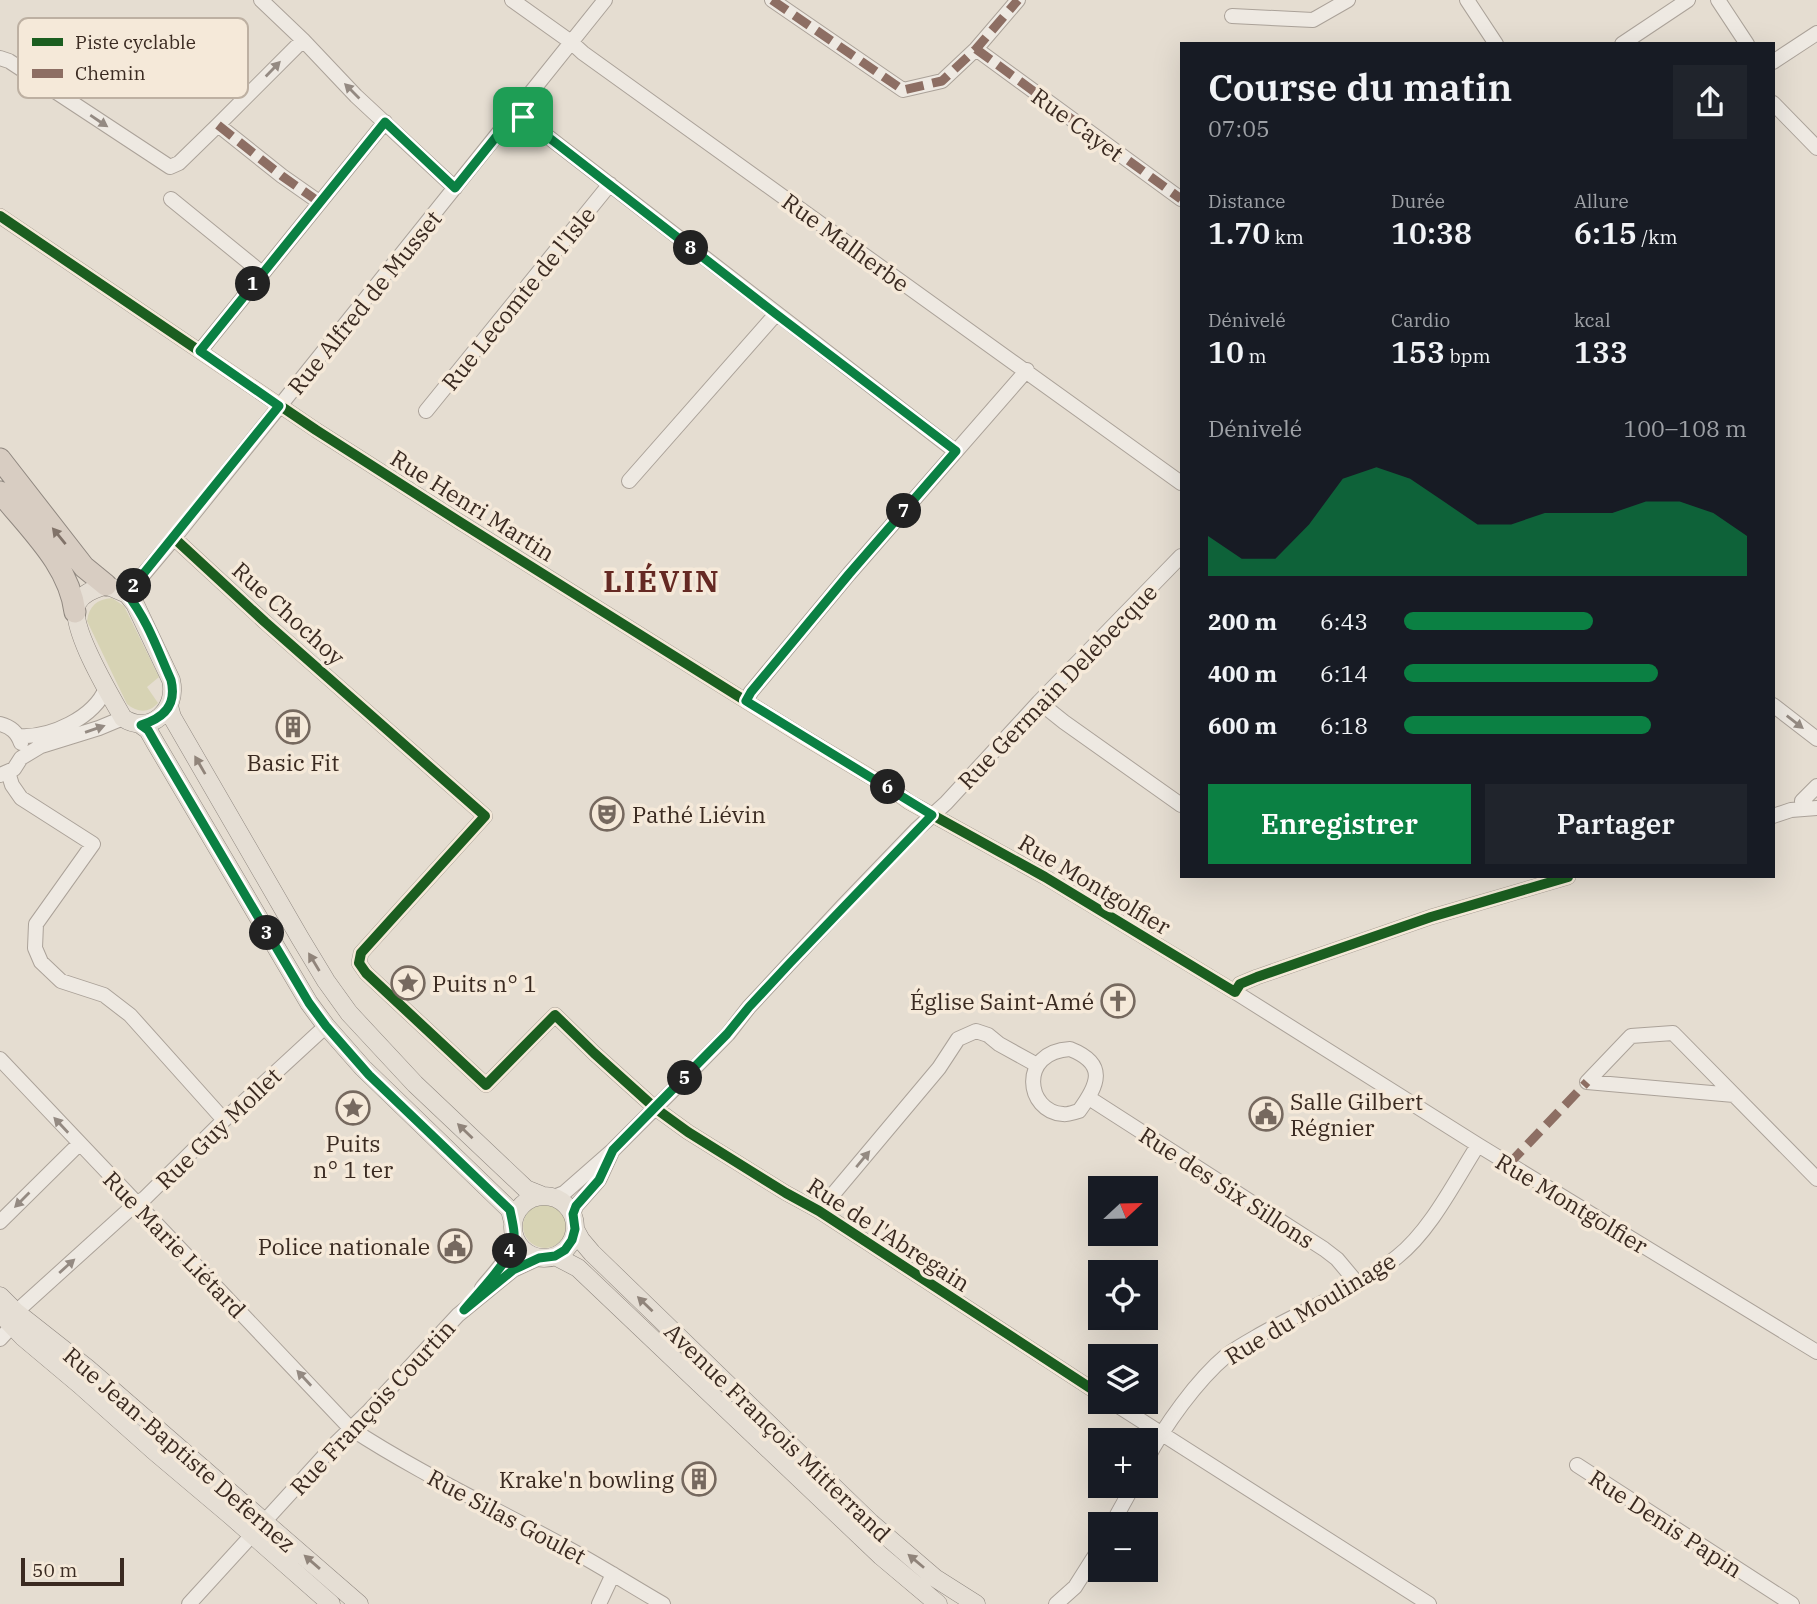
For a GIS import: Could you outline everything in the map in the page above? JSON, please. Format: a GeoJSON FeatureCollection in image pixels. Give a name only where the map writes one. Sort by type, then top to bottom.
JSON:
{"type":"FeatureCollection","features":[{"type":"Feature","properties":{"kind":"highway"},"geometry":{"type":"LineString","coordinates":[[0,459],[84,567],[106,585]]}},
{"type":"Feature","properties":{"kind":"highway"},"geometry":{"type":"LineString","coordinates":[[0,492],[51,554],[74,596],[75,612]]}},
{"type":"Feature","properties":{"kind":"main road"},"geometry":{"type":"LineString","coordinates":[[141,725],[157,720],[169,706],[173,689],[171,680],[135,604],[127,594],[106,585],[86,593],[75,612],[87,649],[123,718],[148,730],[309,1003],[369,1075],[510,1210],[518,1245],[524,1251],[547,1257],[565,1250],[572,1240],[574,1221],[565,1203],[526,1189],[425,1093],[349,1013],[300,938],[172,717],[169,706]]}},
{"type":"Feature","properties":{"kind":"main road"},"geometry":{"type":"LineString","coordinates":[[513,1229],[516,1212],[522,1204],[531,1198],[547,1196]]}},
{"type":"Feature","properties":{"kind":"main road","name":"Avenue François Mitterrand"},"geometry":{"type":"LineString","coordinates":[[574,1221],[581,1240],[592,1253],[871,1523],[935,1578],[974,1602]]}},
{"type":"Feature","properties":{"kind":"main road","name":"Avenue François Mitterrand"},"geometry":{"type":"LineString","coordinates":[[547,1257],[578,1268],[862,1538],[938,1604]]}},
{"type":"Feature","properties":{"kind":"main road","name":"Rue Jean-Baptiste Defernez"},"geometry":{"type":"LineString","coordinates":[[0,1296],[7,1323],[153,1450],[359,1604]]}},
{"type":"Feature","properties":{"kind":"main road","name":"Rue Jean-Baptiste Defernez"},"geometry":{"type":"LineString","coordinates":[[258,1528],[331,1604]]}},
{"type":"Feature","properties":{"kind":"street"},"geometry":{"type":"LineString","coordinates":[[261,0],[356,96],[455,188]]}},
{"type":"Feature","properties":{"kind":"street","name":"Rue Malherbe"},"geometry":{"type":"LineString","coordinates":[[512,0],[1023,375],[1180,481]]}},
{"type":"Feature","properties":{"kind":"street","name":"Rue Alfred de Musset"},"geometry":{"type":"LineString","coordinates":[[127,594],[605,0]]}},
{"type":"Feature","properties":{"kind":"street"},"geometry":{"type":"LineString","coordinates":[[772,0],[903,90],[942,81],[975,49],[1018,0]]}},
{"type":"Feature","properties":{"kind":"street"},"geometry":{"type":"LineString","coordinates":[[1232,16],[1312,20],[1348,0]]}},
{"type":"Feature","properties":{"kind":"street"},"geometry":{"type":"LineString","coordinates":[[1467,0],[1495,42]]}},
{"type":"Feature","properties":{"kind":"street"},"geometry":{"type":"LineString","coordinates":[[1625,42],[1688,0]]}},
{"type":"Feature","properties":{"kind":"street"},"geometry":{"type":"LineString","coordinates":[[1718,0],[1745,42]]}},
{"type":"Feature","properties":{"kind":"street"},"geometry":{"type":"LineString","coordinates":[[1775,61],[1817,33]]}},
{"type":"Feature","properties":{"kind":"street"},"geometry":{"type":"LineString","coordinates":[[248,95],[303,40]]}},
{"type":"Feature","properties":{"kind":"street","name":"Rue Cayet"},"geometry":{"type":"LineString","coordinates":[[975,49],[1180,197]]}},
{"type":"Feature","properties":{"kind":"street"},"geometry":{"type":"LineString","coordinates":[[0,58],[18,67]]}},
{"type":"Feature","properties":{"kind":"street"},"geometry":{"type":"LineString","coordinates":[[65,98],[170,167],[179,163],[245,98]]}},
{"type":"Feature","properties":{"kind":"street"},"geometry":{"type":"LineString","coordinates":[[1775,105],[1817,148]]}},
{"type":"Feature","properties":{"kind":"street"},"geometry":{"type":"LineString","coordinates":[[516,112],[956,451]]}},
{"type":"Feature","properties":{"kind":"street"},"geometry":{"type":"LineString","coordinates":[[200,351],[385,122]]}},
{"type":"Feature","properties":{"kind":"street"},"geometry":{"type":"LineString","coordinates":[[218,125],[319,202]]}},
{"type":"Feature","properties":{"kind":"street","name":"Rue Lecomte de l'Isle"},"geometry":{"type":"LineString","coordinates":[[426,411],[610,184]]}},
{"type":"Feature","properties":{"kind":"street"},"geometry":{"type":"LineString","coordinates":[[171,199],[262,273]]}},
{"type":"Feature","properties":{"kind":"street","name":"Rue Henri Martin"},"geometry":{"type":"LineString","coordinates":[[0,216],[279,406],[460,523],[932,815]]}},
{"type":"Feature","properties":{"kind":"street"},"geometry":{"type":"LineString","coordinates":[[629,481],[776,314]]}},
{"type":"Feature","properties":{"kind":"street"},"geometry":{"type":"LineString","coordinates":[[746,701],[849,574],[1023,375]]}},
{"type":"Feature","properties":{"kind":"street","name":"Rue Chochoy"},"geometry":{"type":"LineString","coordinates":[[174,538],[485,816],[361,953],[359,963],[366,973],[486,1085],[555,1015],[656,1108]]}},
{"type":"Feature","properties":{"kind":"street","name":"Rue Germain Delebecque"},"geometry":{"type":"LineString","coordinates":[[932,815],[1180,557]]}},
{"type":"Feature","properties":{"kind":"street"},"geometry":{"type":"LineString","coordinates":[[19,736],[31,737],[52,732],[89,713],[101,700],[106,688]]}},
{"type":"Feature","properties":{"kind":"street"},"geometry":{"type":"LineString","coordinates":[[1038,702],[1180,804]]}},
{"type":"Feature","properties":{"kind":"street"},"geometry":{"type":"LineString","coordinates":[[1775,707],[1817,739]]}},
{"type":"Feature","properties":{"kind":"street"},"geometry":{"type":"LineString","coordinates":[[123,718],[41,746],[4,773],[21,798],[93,844],[36,924],[35,948],[41,962],[61,981],[104,995],[130,1014],[224,1120]]}},
{"type":"Feature","properties":{"kind":"street"},"geometry":{"type":"LineString","coordinates":[[0,724],[8,726],[19,736],[21,758]]}},
{"type":"Feature","properties":{"kind":"street"},"geometry":{"type":"LineString","coordinates":[[1810,808],[1802,801],[1817,786]]}},
{"type":"Feature","properties":{"kind":"street"},"geometry":{"type":"LineString","coordinates":[[1775,816],[1810,808]]}},
{"type":"Feature","properties":{"kind":"street"},"geometry":{"type":"LineString","coordinates":[[547,1196],[564,1193],[656,1108],[932,815]]}},
{"type":"Feature","properties":{"kind":"street","name":"Rue Montgolfier"},"geometry":{"type":"LineString","coordinates":[[932,815],[1045,877],[1235,992],[1478,1145],[1817,1352]]}},
{"type":"Feature","properties":{"kind":"street"},"geometry":{"type":"LineString","coordinates":[[1235,992],[1240,984],[1257,977],[1432,918],[1565,878]]}},
{"type":"Feature","properties":{"kind":"street","name":"Rue Guy Mollet"},"geometry":{"type":"LineString","coordinates":[[7,1323],[326,1026]]}},
{"type":"Feature","properties":{"kind":"street"},"geometry":{"type":"LineString","coordinates":[[819,1211],[939,1068],[958,1039],[976,1031],[988,1035],[1037,1065]]}},
{"type":"Feature","properties":{"kind":"street"},"geometry":{"type":"LineString","coordinates":[[1734,1095],[1587,1082],[1631,1036],[1673,1033],[1817,1179]]}},
{"type":"Feature","properties":{"kind":"street"},"geometry":{"type":"LineString","coordinates":[[1070,1049],[1082,1054],[1092,1063],[1097,1075],[1089,1098],[1079,1111],[1062,1114],[1046,1108],[1035,1095],[1033,1080],[1037,1065],[1046,1055],[1057,1050],[1070,1049]]}},
{"type":"Feature","properties":{"kind":"street","name":"Rue Marie Liétard"},"geometry":{"type":"LineString","coordinates":[[0,1059],[350,1428]]}},
{"type":"Feature","properties":{"kind":"street","name":"Rue des Six Sillons"},"geometry":{"type":"LineString","coordinates":[[1089,1098],[1324,1249],[1337,1259],[1358,1284]]}},
{"type":"Feature","properties":{"kind":"street","name":"Rue de l'Abregain"},"geometry":{"type":"LineString","coordinates":[[656,1108],[688,1132],[819,1211],[1088,1387]]}},
{"type":"Feature","properties":{"kind":"street"},"geometry":{"type":"LineString","coordinates":[[0,1222],[79,1144]]}},
{"type":"Feature","properties":{"kind":"street","name":"Rue du Moulinage"},"geometry":{"type":"LineString","coordinates":[[1158,1439],[1179,1409],[1228,1354],[1358,1284],[1405,1251],[1428,1223],[1478,1145]]}},
{"type":"Feature","properties":{"kind":"street"},"geometry":{"type":"LineString","coordinates":[[574,1221],[576,1206],[599,1180],[613,1150]]}},
{"type":"Feature","properties":{"kind":"street"},"geometry":{"type":"LineString","coordinates":[[464,1310],[513,1247],[513,1229]]}},
{"type":"Feature","properties":{"kind":"street"},"geometry":{"type":"LineString","coordinates":[[464,1310],[513,1270],[547,1257]]}},
{"type":"Feature","properties":{"kind":"street","name":"Rue François Courtin"},"geometry":{"type":"LineString","coordinates":[[189,1604],[350,1428],[464,1310]]}},
{"type":"Feature","properties":{"kind":"street"},"geometry":{"type":"LineString","coordinates":[[1130,1414],[1429,1604]]}},
{"type":"Feature","properties":{"kind":"street","name":"Rue Silas Goulet"},"geometry":{"type":"LineString","coordinates":[[350,1428],[463,1493],[572,1550],[663,1604]]}},
{"type":"Feature","properties":{"kind":"street","name":"Rue Denis Papin"},"geometry":{"type":"LineString","coordinates":[[1577,1465],[1791,1604]]}},
{"type":"Feature","properties":{"kind":"street"},"geometry":{"type":"LineString","coordinates":[[1056,1604],[1074,1587],[1088,1566]]}},
{"type":"Feature","properties":{"kind":"street"},"geometry":{"type":"LineString","coordinates":[[598,1604],[613,1574]]}},
{"type":"Feature","properties":{"kind":"street"},"geometry":{"type":"LineString","coordinates":[[1072,1604],[1074,1587]]}},
{"type":"Feature","properties":{"kind":"shaded area"},"geometry":{"type":"Polygon","coordinates":[[[112,598],[124,606],[159,677],[147,687],[158,703],[147,710],[139,710],[127,704],[87,621],[95,604],[112,598]]]}},
{"type":"Feature","properties":{"kind":"shaded area"},"geometry":{"type":"Polygon","coordinates":[[[545,1204],[561,1210],[567,1226],[561,1242],[545,1248],[529,1242],[523,1226],[529,1210],[545,1204]]]}},
{"type":"Feature","properties":{"kind":"marked path"},"geometry":{"type":"LineString","coordinates":[[772,0],[903,90],[942,81],[976,49],[1018,0]]}},
{"type":"Feature","properties":{"kind":"marked path"},"geometry":{"type":"LineString","coordinates":[[976,49],[1180,198]]}},
{"type":"Feature","properties":{"kind":"marked path"},"geometry":{"type":"LineString","coordinates":[[218,125],[319,202],[385,122]]}},
{"type":"Feature","properties":{"kind":"marked path"},"geometry":{"type":"LineString","coordinates":[[1509,1164],[1587,1082]]}},
{"type":"Feature","properties":{"kind":"cycle path"},"geometry":{"type":"LineString","coordinates":[[0,216],[316,430],[460,522],[909,802],[1045,877],[1235,992],[1240,984],[1257,977],[1431,917],[1565,878]]}},
{"type":"Feature","properties":{"kind":"cycle path"},"geometry":{"type":"LineString","coordinates":[[174,538],[485,816],[361,953],[359,963],[366,973],[486,1085],[555,1015],[655,1108],[688,1132],[819,1211],[1088,1387]]}},
{"type":"Feature","properties":{"kind":"place","name":"Basic Fit"},"geometry":{"type":"Point","coordinates":[293,727]}},
{"type":"Feature","properties":{"kind":"place","name":"Pathé Liévin"},"geometry":{"type":"Point","coordinates":[607,814]}},
{"type":"Feature","properties":{"kind":"place","name":"Puits n° 1"},"geometry":{"type":"Point","coordinates":[408,983]}},
{"type":"Feature","properties":{"kind":"place","name":"Église Saint-Amé"},"geometry":{"type":"Point","coordinates":[1118,1001]}},
{"type":"Feature","properties":{"kind":"place","name":"Puits n° 1 ter"},"geometry":{"type":"Point","coordinates":[353,1108]}},
{"type":"Feature","properties":{"kind":"place","name":"Salle Gilbert Régnier"},"geometry":{"type":"Point","coordinates":[1266,1114]}},
{"type":"Feature","properties":{"kind":"place","name":"Police nationale"},"geometry":{"type":"Point","coordinates":[455,1246]}},
{"type":"Feature","properties":{"kind":"place","name":"Krake'n bowling"},"geometry":{"type":"Point","coordinates":[699,1479]}},
{"type":"Feature","properties":{"kind":"district","name":"LIÉVIN"},"geometry":{"type":"Point","coordinates":[662,580]}},
{"type":"Feature","properties":{"kind":"route"},"geometry":{"type":"LineString","coordinates":[[516,112],[523,117],[956,451],[849,574],[746,701],[932,815],[790,963],[727,1034],[613,1150],[599,1180],[576,1206],[573,1214],[575,1229],[565,1250],[513,1270],[464,1310],[513,1247],[510,1210],[369,1075],[309,1003],[148,730],[141,725],[157,720],[164,713],[169,706],[173,689],[146,624],[127,594],[279,406],[200,351],[378,130],[385,122],[455,188],[516,112]]}}]}
